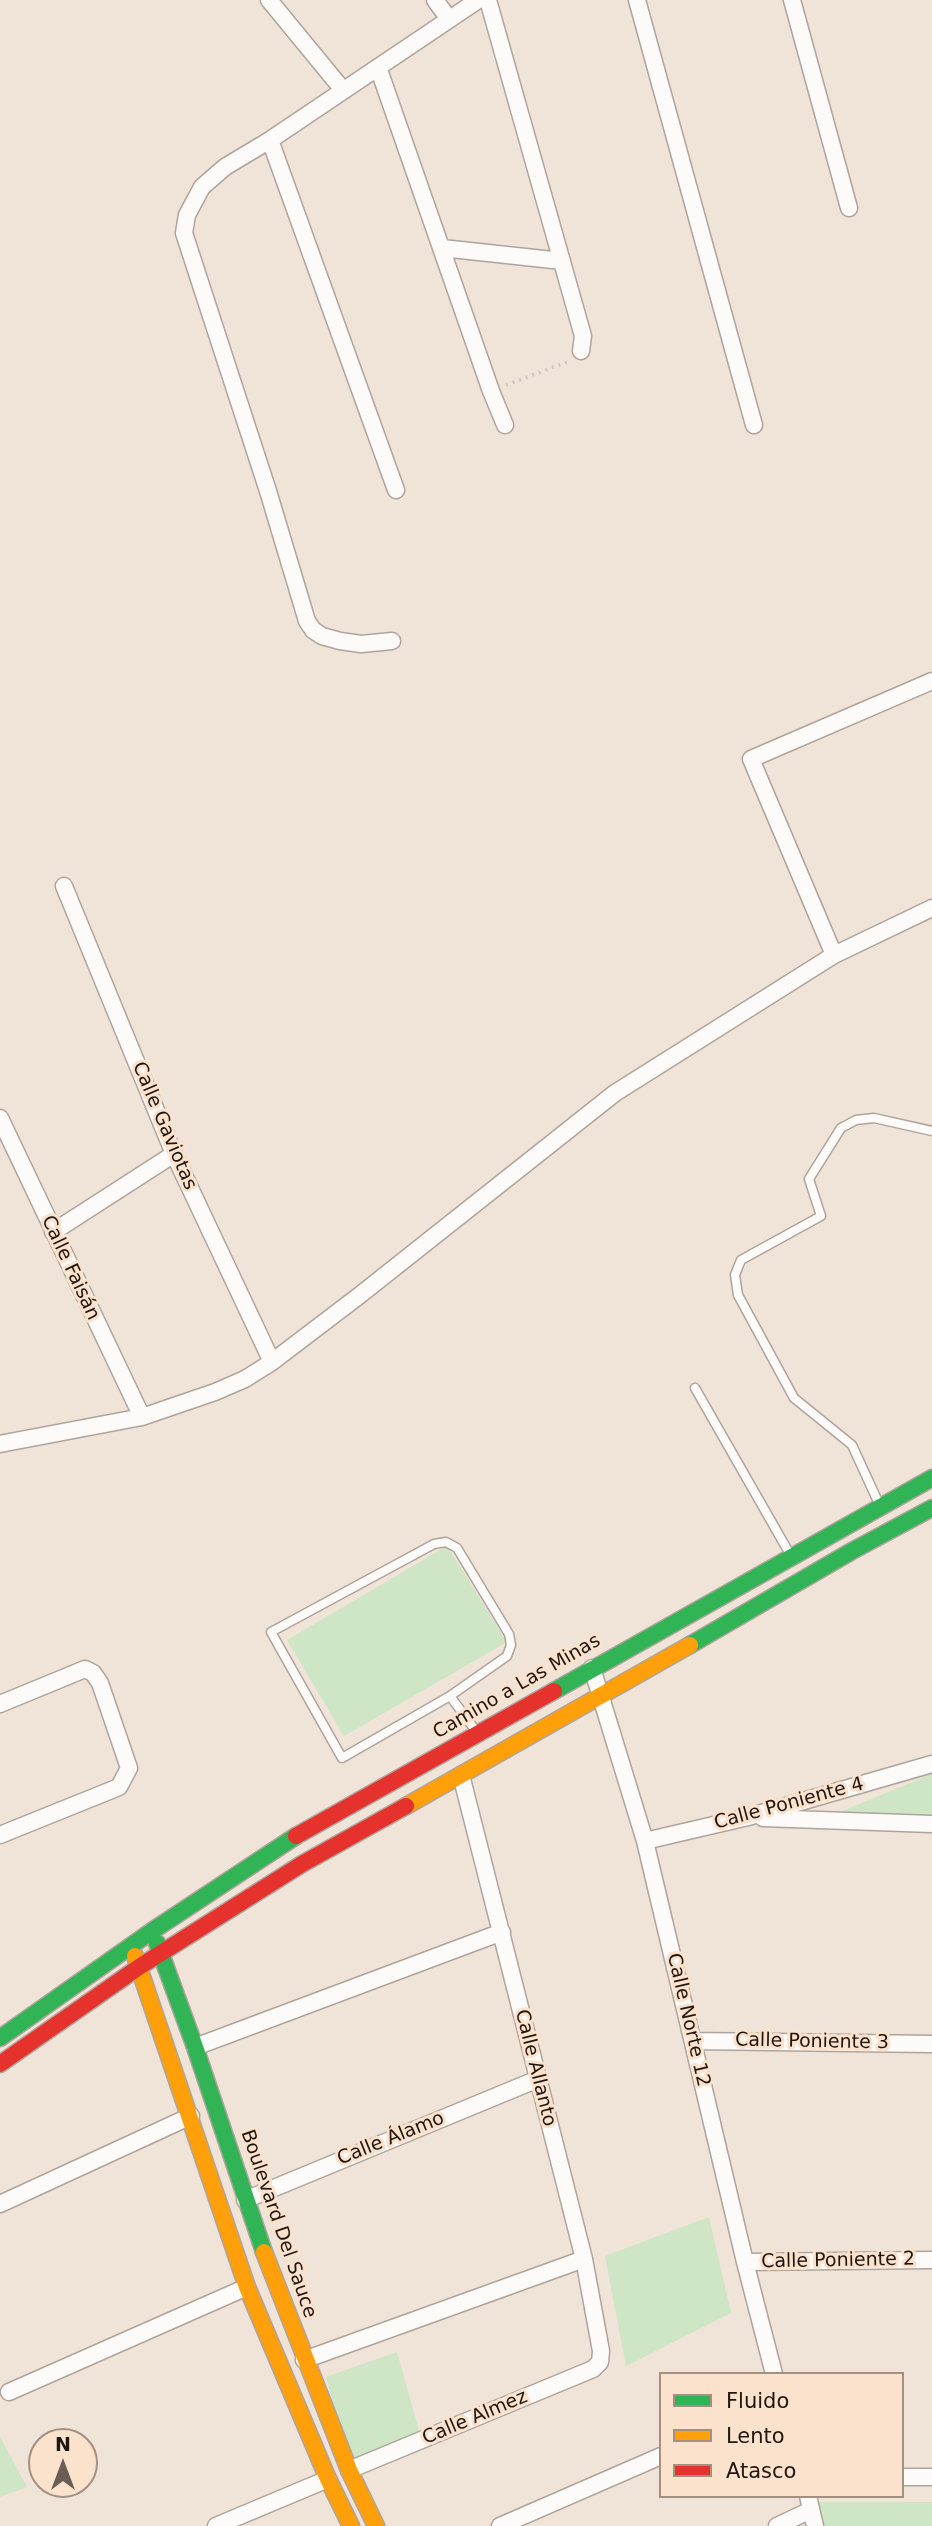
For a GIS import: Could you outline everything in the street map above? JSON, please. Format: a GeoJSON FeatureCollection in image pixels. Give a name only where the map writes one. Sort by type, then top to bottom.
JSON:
{"type":"FeatureCollection","features":[{"type":"Feature","properties":{"kind":"street"},"geometry":{"type":"LineString","coordinates":[[269,0],[343,90]]}},
{"type":"Feature","properties":{"kind":"street"},"geometry":{"type":"LineString","coordinates":[[435,0],[449,19]]}},
{"type":"Feature","properties":{"kind":"street"},"geometry":{"type":"LineString","coordinates":[[392,641],[361,644],[322,636],[313,630],[307,621],[268,491],[184,233],[187,215],[202,187],[225,167],[270,140],[478,0]]}},
{"type":"Feature","properties":{"kind":"street"},"geometry":{"type":"LineString","coordinates":[[488,0],[583,336],[581,351]]}},
{"type":"Feature","properties":{"kind":"street"},"geometry":{"type":"LineString","coordinates":[[637,0],[754,425]]}},
{"type":"Feature","properties":{"kind":"street"},"geometry":{"type":"LineString","coordinates":[[792,0],[849,208]]}},
{"type":"Feature","properties":{"kind":"street"},"geometry":{"type":"LineString","coordinates":[[378,66],[505,425]]}},
{"type":"Feature","properties":{"kind":"street"},"geometry":{"type":"LineString","coordinates":[[270,140],[396,489]]}},
{"type":"Feature","properties":{"kind":"street"},"geometry":{"type":"LineString","coordinates":[[442,248],[562,261]]}},
{"type":"Feature","properties":{"kind":"street"},"geometry":{"type":"LineString","coordinates":[[834,955],[751,759],[932,681]]}},
{"type":"Feature","properties":{"kind":"street","name":"Calle Gaviotas"},"geometry":{"type":"LineString","coordinates":[[64,886],[174,1154],[272,1362]]}},
{"type":"Feature","properties":{"kind":"street"},"geometry":{"type":"LineString","coordinates":[[0,1444],[142,1417],[245,1379],[272,1362],[360,1295],[615,1093],[834,955],[932,908]]}},
{"type":"Feature","properties":{"kind":"street","name":"Calle Faisán"},"geometry":{"type":"LineString","coordinates":[[0,1118],[142,1417]]}},
{"type":"Feature","properties":{"kind":"street"},"geometry":{"type":"LineString","coordinates":[[52,1232],[174,1154]]}},
{"type":"Feature","properties":{"kind":"street","name":"Camino a Las Minas"},"geometry":{"type":"LineString","coordinates":[[131,1947],[294,1838],[932,1478]]}},
{"type":"Feature","properties":{"kind":"street"},"geometry":{"type":"LineString","coordinates":[[0,2064],[139,1967],[302,1864],[932,1508]]}},
{"type":"Feature","properties":{"kind":"street","name":"Calle Norte 12"},"geometry":{"type":"LineString","coordinates":[[592,1668],[603,1696],[645,1841],[773,2372]]}},
{"type":"Feature","properties":{"kind":"street"},"geometry":{"type":"LineString","coordinates":[[0,1704],[85,1669],[93,1672],[100,1683],[129,1768],[119,1787],[0,1835]]}},
{"type":"Feature","properties":{"kind":"street","name":"Calle Poniente 4"},"geometry":{"type":"LineString","coordinates":[[645,1841],[748,1817],[932,1763]]}},
{"type":"Feature","properties":{"kind":"street","name":"Calle Allanto"},"geometry":{"type":"LineString","coordinates":[[461,1775],[584,2259],[601,2351],[600,2362]]}},
{"type":"Feature","properties":{"kind":"street"},"geometry":{"type":"LineString","coordinates":[[748,1817],[932,1824]]}},
{"type":"Feature","properties":{"kind":"street","name":"Boulevard Del Sauce"},"geometry":{"type":"LineString","coordinates":[[152,1931],[195,2047],[245,2200],[304,2360],[349,2470],[376,2526]]}},
{"type":"Feature","properties":{"kind":"street"},"geometry":{"type":"LineString","coordinates":[[195,2047],[502,1932]]}},
{"type":"Feature","properties":{"kind":"street"},"geometry":{"type":"LineString","coordinates":[[0,2038],[131,1947],[191,2116],[247,2287],[328,2479],[351,2526]]}},
{"type":"Feature","properties":{"kind":"street","name":"Calle Poniente 3"},"geometry":{"type":"LineString","coordinates":[[693,2041],[932,2044]]}},
{"type":"Feature","properties":{"kind":"street","name":"Calle Álamo"},"geometry":{"type":"LineString","coordinates":[[245,2200],[538,2079]]}},
{"type":"Feature","properties":{"kind":"street"},"geometry":{"type":"LineString","coordinates":[[0,2204],[191,2116]]}},
{"type":"Feature","properties":{"kind":"street"},"geometry":{"type":"LineString","coordinates":[[304,2360],[584,2259]]}},
{"type":"Feature","properties":{"kind":"street","name":"Calle Poniente 2"},"geometry":{"type":"LineString","coordinates":[[745,2262],[932,2260]]}},
{"type":"Feature","properties":{"kind":"street"},"geometry":{"type":"LineString","coordinates":[[9,2392],[247,2287]]}},
{"type":"Feature","properties":{"kind":"street","name":"Calle Almez"},"geometry":{"type":"LineString","coordinates":[[349,2470],[593,2369],[600,2362]]}},
{"type":"Feature","properties":{"kind":"street"},"geometry":{"type":"LineString","coordinates":[[500,2526],[659,2457]]}},
{"type":"Feature","properties":{"kind":"street"},"geometry":{"type":"LineString","coordinates":[[904,2477],[932,2477]]}},
{"type":"Feature","properties":{"kind":"street"},"geometry":{"type":"LineString","coordinates":[[216,2526],[328,2479]]}},
{"type":"Feature","properties":{"kind":"street"},"geometry":{"type":"LineString","coordinates":[[777,2526],[811,2511]]}},
{"type":"Feature","properties":{"kind":"lane"},"geometry":{"type":"LineString","coordinates":[[880,1506],[852,1445],[794,1398],[738,1295],[735,1275],[741,1260],[821,1216],[809,1180],[841,1128],[856,1120],[874,1118],[932,1131]]}},
{"type":"Feature","properties":{"kind":"lane"},"geometry":{"type":"LineString","coordinates":[[695,1388],[791,1556]]}},
{"type":"Feature","properties":{"kind":"lane"},"geometry":{"type":"LineString","coordinates":[[446,1542],[457,1548],[509,1634],[511,1645],[507,1656],[450,1696],[342,1758],[271,1632],[434,1544],[446,1542]]}},
{"type":"Feature","properties":{"kind":"lane"},"geometry":{"type":"LineString","coordinates":[[450,1696],[478,1734]]}},
{"type":"Feature","properties":{"kind":"path"},"geometry":{"type":"LineString","coordinates":[[491,391],[570,361],[581,351]]}},
{"type":"Feature","properties":{"kind":"green space"},"geometry":{"type":"Polygon","coordinates":[[[447,1546],[507,1642],[344,1736],[287,1640],[447,1546]]]}},
{"type":"Feature","properties":{"kind":"green space"},"geometry":{"type":"Polygon","coordinates":[[[932,1774],[932,1815],[830,1816],[932,1774]]]}},
{"type":"Feature","properties":{"kind":"green space"},"geometry":{"type":"Polygon","coordinates":[[[709,2217],[731,2313],[626,2366],[605,2256],[709,2217]]]}},
{"type":"Feature","properties":{"kind":"green space"},"geometry":{"type":"Polygon","coordinates":[[[397,2352],[419,2431],[349,2463],[326,2377],[397,2352]]]}},
{"type":"Feature","properties":{"kind":"green space"},"geometry":{"type":"Polygon","coordinates":[[[0,2437],[27,2487],[0,2497],[0,2437]]]}},
{"type":"Feature","properties":{"kind":"green space"},"geometry":{"type":"Polygon","coordinates":[[[819,2502],[932,2502],[932,2526],[824,2526],[819,2502]]]}},
{"type":"Feature","properties":{"kind":"traffic: fast"},"geometry":{"type":"LineString","coordinates":[[554,1691],[932,1478]]}},
{"type":"Feature","properties":{"kind":"traffic: fast"},"geometry":{"type":"LineString","coordinates":[[690,1645],[932,1508]]}},
{"type":"Feature","properties":{"kind":"traffic: fast"},"geometry":{"type":"LineString","coordinates":[[0,2038],[152,1931],[296,1836]]}},
{"type":"Feature","properties":{"kind":"traffic: fast"},"geometry":{"type":"LineString","coordinates":[[157,1943],[264,2252]]}},
{"type":"Feature","properties":{"kind":"traffic: slow"},"geometry":{"type":"LineString","coordinates":[[406,1806],[690,1645]]}},
{"type":"Feature","properties":{"kind":"traffic: slow"},"geometry":{"type":"LineString","coordinates":[[135,1956],[247,2287],[328,2479],[351,2526]]}},
{"type":"Feature","properties":{"kind":"traffic: slow"},"geometry":{"type":"LineString","coordinates":[[264,2252],[349,2470],[376,2526]]}},
{"type":"Feature","properties":{"kind":"traffic: jam"},"geometry":{"type":"LineString","coordinates":[[296,1836],[554,1691]]}},
{"type":"Feature","properties":{"kind":"traffic: jam"},"geometry":{"type":"LineString","coordinates":[[0,2064],[139,1967],[302,1864],[406,1806]]}}]}
